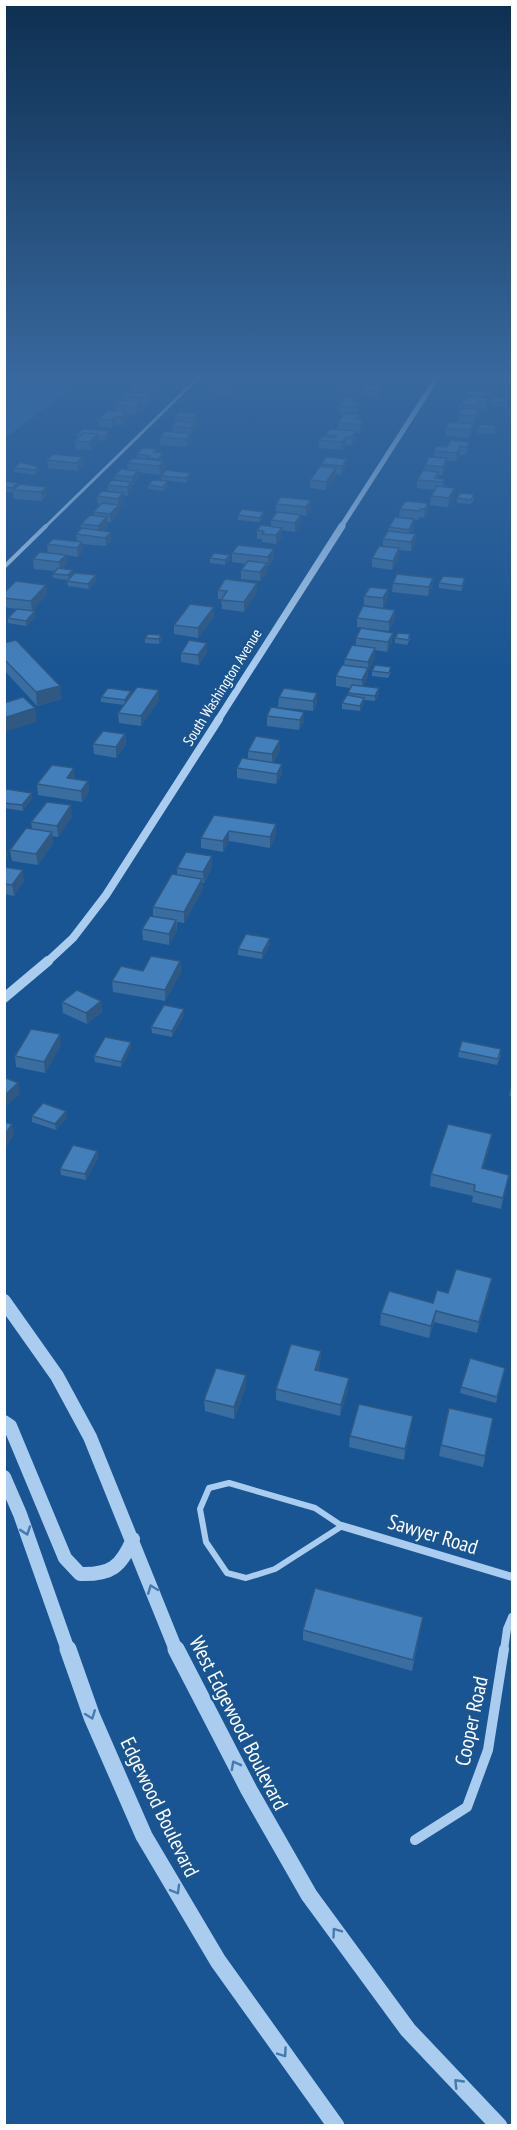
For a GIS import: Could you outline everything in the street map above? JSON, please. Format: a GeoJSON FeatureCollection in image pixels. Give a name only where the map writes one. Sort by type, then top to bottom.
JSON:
{"type":"FeatureCollection","features":[{"type":"Feature","properties":{"kind":"street"},"geometry":{"type":"LineString","coordinates":[[4,567],[101,472]]}},
{"type":"Feature","properties":{"kind":"street","name":"South Washington Avenue"},"geometry":{"type":"LineString","coordinates":[[4,998],[74,938],[106,895],[376,472]]}},
{"type":"Feature","properties":{"kind":"street","name":"West Edgewood Boulevard"},"geometry":{"type":"LineString","coordinates":[[4,1301],[57,1376],[90,1437],[181,1662],[249,1790],[309,1895],[408,2030],[499,2126]]}},
{"type":"Feature","properties":{"kind":"street"},"geometry":{"type":"LineString","coordinates":[[4,1422],[10,1426],[65,1558],[80,1574],[99,1575],[124,1561],[133,1539]]}},
{"type":"Feature","properties":{"kind":"street","name":"Edgewood Boulevard"},"geometry":{"type":"LineString","coordinates":[[4,1477],[20,1514],[92,1717],[144,1836],[218,1961],[336,2126]]}},
{"type":"Feature","properties":{"kind":"street","name":"Sawyer Road"},"geometry":{"type":"LineString","coordinates":[[342,1526],[513,1577]]}},
{"type":"Feature","properties":{"kind":"street","name":"Cooper Road"},"geometry":{"type":"LineString","coordinates":[[415,1840],[467,1807],[488,1750],[507,1629],[513,1617]]}},
{"type":"Feature","properties":{"kind":"lane"},"geometry":{"type":"LineString","coordinates":[[229,1483],[315,1508],[342,1526],[275,1569],[246,1578],[227,1573],[206,1542],[200,1509],[209,1488],[229,1483]]}},
{"type":"Feature","properties":{"kind":"building"},"geometry":{"type":"Polygon","coordinates":[[[118,472],[137,472],[132,477],[115,475],[118,472]]]}},
{"type":"Feature","properties":{"kind":"building"},"geometry":{"type":"Polygon","coordinates":[[[164,472],[191,473],[186,478],[161,476],[164,472]]]}},
{"type":"Feature","properties":{"kind":"building"},"geometry":{"type":"Polygon","coordinates":[[[315,472],[333,472],[326,482],[310,480],[315,472]]]}},
{"type":"Feature","properties":{"kind":"building"},"geometry":{"type":"Polygon","coordinates":[[[422,472],[438,472],[435,478],[444,479],[443,482],[417,480],[422,472]]]}},
{"type":"Feature","properties":{"kind":"building"},"geometry":{"type":"Polygon","coordinates":[[[112,480],[132,482],[127,487],[107,485],[112,480]]]}},
{"type":"Feature","properties":{"kind":"building"},"geometry":{"type":"Polygon","coordinates":[[[153,480],[168,481],[163,487],[148,485],[153,480]]]}},
{"type":"Feature","properties":{"kind":"building"},"geometry":{"type":"Polygon","coordinates":[[[4,481],[18,483],[12,488],[4,487],[4,481]]]}},
{"type":"Feature","properties":{"kind":"building"},"geometry":{"type":"Polygon","coordinates":[[[20,484],[47,487],[41,492],[13,490],[20,484]]]}},
{"type":"Feature","properties":{"kind":"building"},"geometry":{"type":"Polygon","coordinates":[[[437,486],[455,488],[449,498],[431,496],[437,486]]]}},
{"type":"Feature","properties":{"kind":"building"},"geometry":{"type":"Polygon","coordinates":[[[102,491],[123,493],[118,499],[97,496],[102,491]]]}},
{"type":"Feature","properties":{"kind":"building"},"geometry":{"type":"Polygon","coordinates":[[[460,493],[474,494],[471,500],[457,498],[460,493]]]}},
{"type":"Feature","properties":{"kind":"building"},"geometry":{"type":"Polygon","coordinates":[[[281,497],[311,500],[306,507],[276,504],[281,497]]]}},
{"type":"Feature","properties":{"kind":"building"},"geometry":{"type":"Polygon","coordinates":[[[405,501],[428,503],[425,509],[419,511],[400,509],[405,501]]]}},
{"type":"Feature","properties":{"kind":"building"},"geometry":{"type":"Polygon","coordinates":[[[102,503],[119,505],[110,514],[93,512],[102,503]]]}},
{"type":"Feature","properties":{"kind":"building"},"geometry":{"type":"Polygon","coordinates":[[[242,509],[264,512],[260,518],[238,515],[242,509]]]}},
{"type":"Feature","properties":{"kind":"building"},"geometry":{"type":"Polygon","coordinates":[[[277,512],[301,515],[295,523],[271,520],[277,512]]]}},
{"type":"Feature","properties":{"kind":"building"},"geometry":{"type":"Polygon","coordinates":[[[90,515],[107,517],[98,526],[81,524],[90,515]]]}},
{"type":"Feature","properties":{"kind":"building"},"geometry":{"type":"Polygon","coordinates":[[[395,517],[414,519],[409,530],[389,527],[395,517]]]}},
{"type":"Feature","properties":{"kind":"building"},"geometry":{"type":"Polygon","coordinates":[[[261,525],[282,528],[276,535],[262,534],[264,531],[257,530],[261,525]]]}},
{"type":"Feature","properties":{"kind":"building"},"geometry":{"type":"Polygon","coordinates":[[[82,528],[111,532],[105,538],[76,534],[82,528]]]}},
{"type":"Feature","properties":{"kind":"building"},"geometry":{"type":"Polygon","coordinates":[[[388,531],[416,534],[411,542],[383,539],[388,531]]]}},
{"type":"Feature","properties":{"kind":"building"},"geometry":{"type":"Polygon","coordinates":[[[53,539],[82,542],[77,548],[47,544],[53,539]]]}},
{"type":"Feature","properties":{"kind":"building"},"geometry":{"type":"Polygon","coordinates":[[[238,545],[274,549],[268,557],[232,553],[238,545]]]}},
{"type":"Feature","properties":{"kind":"building"},"geometry":{"type":"Polygon","coordinates":[[[379,546],[399,548],[393,561],[372,558],[379,546]]]}},
{"type":"Feature","properties":{"kind":"building"},"geometry":{"type":"Polygon","coordinates":[[[40,552],[66,555],[59,562],[33,559],[40,552]]]}},
{"type":"Feature","properties":{"kind":"building"},"geometry":{"type":"Polygon","coordinates":[[[214,553],[230,555],[225,560],[210,558],[214,553]]]}},
{"type":"Feature","properties":{"kind":"building"},"geometry":{"type":"Polygon","coordinates":[[[248,561],[267,563],[260,572],[241,570],[248,561]]]}},
{"type":"Feature","properties":{"kind":"building"},"geometry":{"type":"Polygon","coordinates":[[[58,568],[73,570],[68,575],[53,574],[58,568]]]}},
{"type":"Feature","properties":{"kind":"building"},"geometry":{"type":"Polygon","coordinates":[[[75,573],[96,575],[88,584],[67,581],[75,573]]]}},
{"type":"Feature","properties":{"kind":"building"},"geometry":{"type":"Polygon","coordinates":[[[397,574],[433,578],[429,587],[393,583],[397,574]]]}},
{"type":"Feature","properties":{"kind":"building"},"geometry":{"type":"Polygon","coordinates":[[[443,576],[465,578],[462,586],[439,583],[443,576]]]}},
{"type":"Feature","properties":{"kind":"building"},"geometry":{"type":"Polygon","coordinates":[[[225,579],[257,583],[244,602],[221,600],[227,591],[218,590],[225,579]]]}},
{"type":"Feature","properties":{"kind":"building"},"geometry":{"type":"Polygon","coordinates":[[[16,581],[46,585],[31,601],[4,598],[4,593],[16,581]]]}},
{"type":"Feature","properties":{"kind":"building"},"geometry":{"type":"Polygon","coordinates":[[[370,587],[388,589],[383,598],[364,596],[370,587]]]}},
{"type":"Feature","properties":{"kind":"building"},"geometry":{"type":"Polygon","coordinates":[[[190,604],[214,607],[198,628],[174,625],[190,604]]]}},
{"type":"Feature","properties":{"kind":"building"},"geometry":{"type":"Polygon","coordinates":[[[363,606],[395,610],[389,622],[357,618],[363,606]]]}},
{"type":"Feature","properties":{"kind":"building"},"geometry":{"type":"Polygon","coordinates":[[[17,609],[35,611],[26,621],[8,618],[17,609]]]}},
{"type":"Feature","properties":{"kind":"building"},"geometry":{"type":"Polygon","coordinates":[[[361,628],[393,633],[388,642],[356,638],[361,628]]]}},
{"type":"Feature","properties":{"kind":"building"},"geometry":{"type":"Polygon","coordinates":[[[398,633],[410,634],[408,640],[395,638],[398,633]]]}},
{"type":"Feature","properties":{"kind":"building"},"geometry":{"type":"Polygon","coordinates":[[[148,634],[161,635],[159,639],[145,638],[148,634]]]}},
{"type":"Feature","properties":{"kind":"building"},"geometry":{"type":"Polygon","coordinates":[[[16,640],[60,686],[36,692],[4,659],[4,643],[16,640]]]}},
{"type":"Feature","properties":{"kind":"building"},"geometry":{"type":"Polygon","coordinates":[[[189,640],[207,643],[198,655],[181,653],[189,640]]]}},
{"type":"Feature","properties":{"kind":"building"},"geometry":{"type":"Polygon","coordinates":[[[352,645],[375,648],[368,662],[345,659],[352,645]]]}},
{"type":"Feature","properties":{"kind":"building"},"geometry":{"type":"Polygon","coordinates":[[[342,665],[368,668],[362,680],[336,676],[342,665]]]}},
{"type":"Feature","properties":{"kind":"building"},"geometry":{"type":"Polygon","coordinates":[[[375,665],[391,667],[389,673],[372,671],[375,665]]]}},
{"type":"Feature","properties":{"kind":"building"},"geometry":{"type":"Polygon","coordinates":[[[352,685],[379,688],[375,696],[348,693],[352,685]]]}},
{"type":"Feature","properties":{"kind":"building"},"geometry":{"type":"Polygon","coordinates":[[[137,687],[159,690],[141,716],[118,713],[137,687]]]}},
{"type":"Feature","properties":{"kind":"building"},"geometry":{"type":"Polygon","coordinates":[[[108,688],[131,691],[125,700],[101,697],[108,688]]]}},
{"type":"Feature","properties":{"kind":"building"},"geometry":{"type":"Polygon","coordinates":[[[284,688],[317,693],[313,701],[279,697],[284,688]]]}},
{"type":"Feature","properties":{"kind":"building"},"geometry":{"type":"Polygon","coordinates":[[[347,695],[364,698],[360,706],[342,703],[347,695]]]}},
{"type":"Feature","properties":{"kind":"building"},"geometry":{"type":"Polygon","coordinates":[[[23,697],[35,708],[4,718],[4,703],[23,697]]]}},
{"type":"Feature","properties":{"kind":"building"},"geometry":{"type":"Polygon","coordinates":[[[271,707],[304,712],[300,720],[267,716],[271,707]]]}},
{"type":"Feature","properties":{"kind":"building"},"geometry":{"type":"Polygon","coordinates":[[[103,731],[125,734],[116,747],[93,744],[103,731]]]}},
{"type":"Feature","properties":{"kind":"building"},"geometry":{"type":"Polygon","coordinates":[[[256,736],[280,740],[272,754],[248,751],[256,736]]]}},
{"type":"Feature","properties":{"kind":"building"},"geometry":{"type":"Polygon","coordinates":[[[242,758],[282,764],[277,774],[237,768],[242,758]]]}},
{"type":"Feature","properties":{"kind":"building"},"geometry":{"type":"Polygon","coordinates":[[[52,765],[74,768],[67,778],[88,781],[81,791],[37,784],[52,765]]]}},
{"type":"Feature","properties":{"kind":"building"},"geometry":{"type":"Polygon","coordinates":[[[6,789],[32,793],[22,805],[4,803],[6,789]]]}},
{"type":"Feature","properties":{"kind":"building"},"geometry":{"type":"Polygon","coordinates":[[[47,802],[71,805],[57,826],[31,822],[47,802]]]}},
{"type":"Feature","properties":{"kind":"building"},"geometry":{"type":"Polygon","coordinates":[[[214,815],[276,824],[270,837],[229,831],[223,841],[201,838],[214,815]]]}},
{"type":"Feature","properties":{"kind":"building"},"geometry":{"type":"Polygon","coordinates":[[[26,828],[52,832],[36,854],[10,850],[26,828]]]}},
{"type":"Feature","properties":{"kind":"building"},"geometry":{"type":"Polygon","coordinates":[[[186,852],[212,856],[203,872],[177,868],[186,852]]]}},
{"type":"Feature","properties":{"kind":"building"},"geometry":{"type":"Polygon","coordinates":[[[4,867],[23,870],[12,885],[4,884],[4,867]]]}},
{"type":"Feature","properties":{"kind":"building"},"geometry":{"type":"Polygon","coordinates":[[[172,874],[202,879],[184,912],[153,907],[172,874]]]}},
{"type":"Feature","properties":{"kind":"building"},"geometry":{"type":"Polygon","coordinates":[[[150,916],[176,920],[169,934],[142,929],[150,916]]]}},
{"type":"Feature","properties":{"kind":"building"},"geometry":{"type":"Polygon","coordinates":[[[246,934],[270,938],[262,953],[238,949],[246,934]]]}},
{"type":"Feature","properties":{"kind":"building"},"geometry":{"type":"Polygon","coordinates":[[[151,956],[180,961],[165,990],[112,981],[121,966],[143,971],[151,956]]]}},
{"type":"Feature","properties":{"kind":"building"},"geometry":{"type":"Polygon","coordinates":[[[77,990],[101,1001],[86,1013],[62,1002],[77,990]]]}},
{"type":"Feature","properties":{"kind":"building"},"geometry":{"type":"Polygon","coordinates":[[[164,1005],[184,1009],[172,1031],[151,1027],[164,1005]]]}},
{"type":"Feature","properties":{"kind":"building"},"geometry":{"type":"Polygon","coordinates":[[[31,1029],[60,1034],[44,1062],[15,1056],[31,1029]]]}},
{"type":"Feature","properties":{"kind":"building"},"geometry":{"type":"Polygon","coordinates":[[[105,1037],[131,1042],[121,1062],[94,1056],[105,1037]]]}},
{"type":"Feature","properties":{"kind":"building"},"geometry":{"type":"Polygon","coordinates":[[[462,1041],[501,1049],[498,1059],[459,1051],[462,1041]]]}},
{"type":"Feature","properties":{"kind":"building"},"geometry":{"type":"Polygon","coordinates":[[[4,1077],[18,1083],[4,1096],[4,1077]]]}},
{"type":"Feature","properties":{"kind":"building"},"geometry":{"type":"Polygon","coordinates":[[[43,1103],[66,1111],[55,1124],[32,1116],[43,1103]]]}},
{"type":"Feature","properties":{"kind":"building"},"geometry":{"type":"Polygon","coordinates":[[[4,1122],[12,1124],[4,1136],[4,1122]]]}},
{"type":"Feature","properties":{"kind":"building"},"geometry":{"type":"Polygon","coordinates":[[[448,1124],[492,1134],[482,1168],[509,1175],[503,1198],[474,1191],[475,1185],[431,1174],[448,1124]]]}},
{"type":"Feature","properties":{"kind":"building"},"geometry":{"type":"Polygon","coordinates":[[[73,1145],[97,1151],[85,1174],[60,1169],[73,1145]]]}},
{"type":"Feature","properties":{"kind":"building"},"geometry":{"type":"Polygon","coordinates":[[[456,1269],[492,1278],[479,1322],[436,1311],[431,1326],[381,1313],[389,1291],[433,1303],[437,1290],[448,1293],[456,1269]]]}},
{"type":"Feature","properties":{"kind":"building"},"geometry":{"type":"Polygon","coordinates":[[[291,1344],[321,1351],[315,1370],[349,1378],[341,1405],[276,1389],[291,1344]]]}},
{"type":"Feature","properties":{"kind":"building"},"geometry":{"type":"Polygon","coordinates":[[[470,1358],[505,1368],[497,1397],[461,1387],[470,1358]]]}},
{"type":"Feature","properties":{"kind":"building"},"geometry":{"type":"Polygon","coordinates":[[[216,1368],[246,1375],[234,1407],[204,1400],[216,1368]]]}},
{"type":"Feature","properties":{"kind":"building"},"geometry":{"type":"Polygon","coordinates":[[[359,1404],[413,1416],[405,1449],[350,1436],[359,1404]]]}},
{"type":"Feature","properties":{"kind":"building"},"geometry":{"type":"Polygon","coordinates":[[[449,1408],[493,1418],[485,1456],[441,1445],[449,1408]]]}},
{"type":"Feature","properties":{"kind":"building"},"geometry":{"type":"Polygon","coordinates":[[[315,1588],[423,1617],[413,1660],[303,1630],[315,1588]]]}}]}
